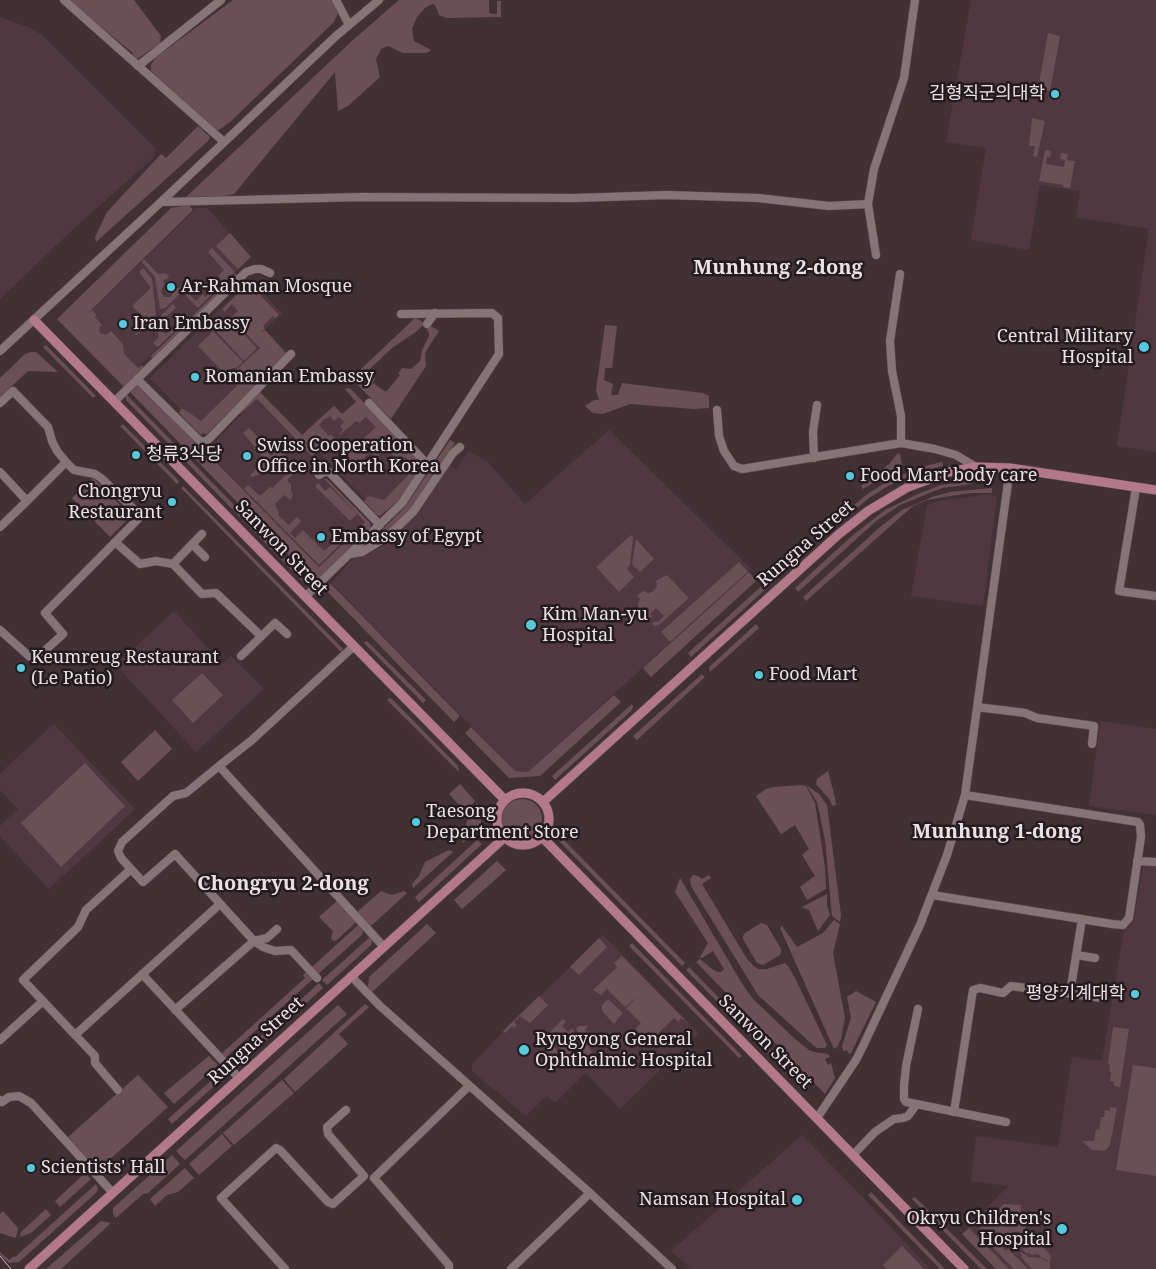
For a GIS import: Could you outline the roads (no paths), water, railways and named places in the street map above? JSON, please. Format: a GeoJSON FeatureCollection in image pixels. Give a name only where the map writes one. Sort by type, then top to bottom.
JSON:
{"type":"FeatureCollection","features":[{"type":"Feature","properties":{"kind":"main road","name":"Sanwon Street"},"geometry":{"type":"LineString","coordinates":[[34,320],[505,800]]}},
{"type":"Feature","properties":{"kind":"main road","name":"Rungna Street"},"geometry":{"type":"LineString","coordinates":[[543,802],[839,534],[868,511],[908,487],[949,472],[976,467],[1010,468],[1156,490]]}},
{"type":"Feature","properties":{"kind":"main road"},"geometry":{"type":"LineString","coordinates":[[525,792],[533,794],[543,802],[549,813],[549,822],[542,838],[528,845],[520,845],[511,842],[500,832],[497,817],[498,810],[505,800],[516,793],[525,792]]}},
{"type":"Feature","properties":{"kind":"main road","name":"Rungna Street"},"geometry":{"type":"LineString","coordinates":[[29,1269],[505,838]]}},
{"type":"Feature","properties":{"kind":"main road","name":"Sanwon Street"},"geometry":{"type":"LineString","coordinates":[[542,838],[964,1269]]}},
{"type":"Feature","properties":{"kind":"street"},"geometry":{"type":"LineString","coordinates":[[64,0],[224,142]]}},
{"type":"Feature","properties":{"kind":"street"},"geometry":{"type":"LineString","coordinates":[[138,66],[220,0]]}},
{"type":"Feature","properties":{"kind":"street"},"geometry":{"type":"LineString","coordinates":[[336,0],[349,25]]}},
{"type":"Feature","properties":{"kind":"street"},"geometry":{"type":"LineString","coordinates":[[0,351],[349,25],[379,0]]}},
{"type":"Feature","properties":{"kind":"street"},"geometry":{"type":"LineString","coordinates":[[876,255],[868,204],[874,169],[904,78],[915,0]]}},
{"type":"Feature","properties":{"kind":"street"},"geometry":{"type":"LineString","coordinates":[[161,202],[368,197],[575,198],[667,196],[758,198],[829,206],[868,204]]}},
{"type":"Feature","properties":{"kind":"street"},"geometry":{"type":"LineString","coordinates":[[115,401],[138,379],[150,361],[180,336],[240,274],[255,269],[261,269],[270,273]]}},
{"type":"Feature","properties":{"kind":"street"},"geometry":{"type":"LineString","coordinates":[[900,274],[890,341],[892,371],[901,416],[901,443]]}},
{"type":"Feature","properties":{"kind":"street"},"geometry":{"type":"LineString","coordinates":[[427,324],[434,313]]}},
{"type":"Feature","properties":{"kind":"street"},"geometry":{"type":"LineString","coordinates":[[306,596],[380,525],[405,498],[466,400],[499,354],[498,318],[492,313],[401,314]]}},
{"type":"Feature","properties":{"kind":"street"},"geometry":{"type":"LineString","coordinates":[[180,336],[186,343]]}},
{"type":"Feature","properties":{"kind":"street"},"geometry":{"type":"LineString","coordinates":[[138,379],[200,442],[211,441],[291,354]]}},
{"type":"Feature","properties":{"kind":"street"},"geometry":{"type":"LineString","coordinates":[[0,403],[13,391],[48,427],[57,451],[74,470],[95,474],[101,478],[140,516],[45,614],[63,634],[38,657],[30,657],[0,630]]}},
{"type":"Feature","properties":{"kind":"street"},"geometry":{"type":"LineString","coordinates":[[166,408],[173,401]]}},
{"type":"Feature","properties":{"kind":"street"},"geometry":{"type":"LineString","coordinates":[[369,403],[427,464]]}},
{"type":"Feature","properties":{"kind":"street"},"geometry":{"type":"LineString","coordinates":[[814,458],[813,432],[817,405]]}},
{"type":"Feature","properties":{"kind":"street"},"geometry":{"type":"LineString","coordinates":[[716,410],[724,451],[734,466],[742,469],[901,443],[956,455],[976,467]]}},
{"type":"Feature","properties":{"kind":"street"},"geometry":{"type":"LineString","coordinates":[[350,554],[362,552],[388,536],[413,512],[453,453],[460,447]]}},
{"type":"Feature","properties":{"kind":"street"},"geometry":{"type":"LineString","coordinates":[[0,527],[66,462]]}},
{"type":"Feature","properties":{"kind":"street"},"geometry":{"type":"LineString","coordinates":[[817,1118],[856,1060],[909,948],[947,855],[965,795],[1010,468]]}},
{"type":"Feature","properties":{"kind":"street"},"geometry":{"type":"LineString","coordinates":[[0,472],[27,501]]}},
{"type":"Feature","properties":{"kind":"street"},"geometry":{"type":"LineString","coordinates":[[320,475],[324,472],[329,472],[360,498],[380,525]]}},
{"type":"Feature","properties":{"kind":"street"},"geometry":{"type":"LineString","coordinates":[[1136,488],[1119,592],[1156,596]]}},
{"type":"Feature","properties":{"kind":"street"},"geometry":{"type":"LineString","coordinates":[[173,564],[202,534]]}},
{"type":"Feature","properties":{"kind":"street"},"geometry":{"type":"LineString","coordinates":[[115,542],[140,564],[156,561],[173,564],[202,594],[216,592],[261,636]]}},
{"type":"Feature","properties":{"kind":"street"},"geometry":{"type":"LineString","coordinates":[[192,544],[206,557]]}},
{"type":"Feature","properties":{"kind":"street"},"geometry":{"type":"LineString","coordinates":[[241,656],[275,623],[287,634]]}},
{"type":"Feature","properties":{"kind":"street"},"geometry":{"type":"LineString","coordinates":[[317,978],[291,950],[275,951],[254,941],[175,854],[143,882],[121,858],[118,850],[122,842],[173,796],[186,793],[252,740],[354,646]]}},
{"type":"Feature","properties":{"kind":"street"},"geometry":{"type":"LineString","coordinates":[[977,707],[1025,713],[1037,718],[1094,726],[1092,744]]}},
{"type":"Feature","properties":{"kind":"street"},"geometry":{"type":"LineString","coordinates":[[219,766],[384,947]]}},
{"type":"Feature","properties":{"kind":"street"},"geometry":{"type":"LineString","coordinates":[[932,895],[1122,925],[1129,918],[1141,837],[1138,822],[965,795]]}},
{"type":"Feature","properties":{"kind":"street"},"geometry":{"type":"LineString","coordinates":[[1137,861],[1156,862]]}},
{"type":"Feature","properties":{"kind":"street"},"geometry":{"type":"LineString","coordinates":[[118,1090],[95,1063],[95,1056],[23,980],[78,928],[86,910],[131,869]]}},
{"type":"Feature","properties":{"kind":"street"},"geometry":{"type":"LineString","coordinates":[[75,1035],[220,904]]}},
{"type":"Feature","properties":{"kind":"street"},"geometry":{"type":"LineString","coordinates":[[1070,993],[1082,919]]}},
{"type":"Feature","properties":{"kind":"street"},"geometry":{"type":"LineString","coordinates":[[175,1010],[254,941],[267,938],[277,929]]}},
{"type":"Feature","properties":{"kind":"street"},"geometry":{"type":"LineString","coordinates":[[1076,955],[1095,958]]}},
{"type":"Feature","properties":{"kind":"street"},"geometry":{"type":"LineString","coordinates":[[142,974],[239,1078]]}},
{"type":"Feature","properties":{"kind":"street"},"geometry":{"type":"LineString","coordinates":[[351,976],[379,1005],[590,1193],[672,1269]]}},
{"type":"Feature","properties":{"kind":"street"},"geometry":{"type":"LineString","coordinates":[[954,1112],[973,990],[980,988],[1003,993],[1011,986],[1102,998]]}},
{"type":"Feature","properties":{"kind":"street"},"geometry":{"type":"LineString","coordinates":[[0,1040],[43,1001]]}},
{"type":"Feature","properties":{"kind":"street"},"geometry":{"type":"LineString","coordinates":[[918,1008],[906,1066],[904,1099],[906,1102],[1006,1122]]}},
{"type":"Feature","properties":{"kind":"street"},"geometry":{"type":"LineString","coordinates":[[374,1178],[469,1086]]}},
{"type":"Feature","properties":{"kind":"street"},"geometry":{"type":"LineString","coordinates":[[0,1100],[2,1102],[9,1097],[19,1096],[31,1103],[112,1193]]}},
{"type":"Feature","properties":{"kind":"street"},"geometry":{"type":"LineString","coordinates":[[853,1155],[875,1132],[894,1119],[908,1116],[916,1105]]}},
{"type":"Feature","properties":{"kind":"street"},"geometry":{"type":"LineString","coordinates":[[346,1110],[327,1127],[328,1134],[364,1176],[374,1178],[449,1265],[449,1269]]}},
{"type":"Feature","properties":{"kind":"street"},"geometry":{"type":"LineString","coordinates":[[285,1269],[222,1198],[276,1148],[328,1202],[333,1204],[364,1176]]}},
{"type":"Feature","properties":{"kind":"street"},"geometry":{"type":"LineString","coordinates":[[510,1269],[590,1193]]}},
{"type":"Feature","properties":{"kind":"tram line"},"geometry":{"type":"LineString","coordinates":[[0,1256],[11,1269]]}},
{"type":"Feature","properties":{"kind":"place","name":"김형직군의대학"},"geometry":{"type":"Point","coordinates":[1055,94]}},
{"type":"Feature","properties":{"kind":"place","name":"Ar-Rahman Mosque"},"geometry":{"type":"Point","coordinates":[171,287]}},
{"type":"Feature","properties":{"kind":"place","name":"Iran Embassy"},"geometry":{"type":"Point","coordinates":[123,324]}},
{"type":"Feature","properties":{"kind":"place","name":"Central Military Hospital"},"geometry":{"type":"Point","coordinates":[1144,347]}},
{"type":"Feature","properties":{"kind":"place","name":"Romanian Embassy"},"geometry":{"type":"Point","coordinates":[195,377]}},
{"type":"Feature","properties":{"kind":"place","name":"청류3식당"},"geometry":{"type":"Point","coordinates":[136,455]}},
{"type":"Feature","properties":{"kind":"place","name":"Swiss Cooperation Office in North Korea"},"geometry":{"type":"Point","coordinates":[247,456]}},
{"type":"Feature","properties":{"kind":"place","name":"Food Mart body care"},"geometry":{"type":"Point","coordinates":[850,476]}},
{"type":"Feature","properties":{"kind":"place","name":"Chongryu Restaurant"},"geometry":{"type":"Point","coordinates":[172,502]}},
{"type":"Feature","properties":{"kind":"place","name":"Embassy of Egypt"},"geometry":{"type":"Point","coordinates":[321,537]}},
{"type":"Feature","properties":{"kind":"place","name":"Kim Man-yu Hospital"},"geometry":{"type":"Point","coordinates":[531,625]}},
{"type":"Feature","properties":{"kind":"place","name":"Keumreug Restaurant (Le Patio)"},"geometry":{"type":"Point","coordinates":[21,668]}},
{"type":"Feature","properties":{"kind":"place","name":"Food Mart"},"geometry":{"type":"Point","coordinates":[759,675]}},
{"type":"Feature","properties":{"kind":"place","name":"Taesong Department Store"},"geometry":{"type":"Point","coordinates":[416,822]}},
{"type":"Feature","properties":{"kind":"place","name":"평양기계대학"},"geometry":{"type":"Point","coordinates":[1135,994]}},
{"type":"Feature","properties":{"kind":"place","name":"Ryugyong General Ophthalmic Hospital"},"geometry":{"type":"Point","coordinates":[524,1050]}},
{"type":"Feature","properties":{"kind":"place","name":"Scientists' Hall"},"geometry":{"type":"Point","coordinates":[31,1168]}},
{"type":"Feature","properties":{"kind":"place","name":"Namsan Hospital"},"geometry":{"type":"Point","coordinates":[797,1200]}},
{"type":"Feature","properties":{"kind":"place","name":"Okryu Children's Hospital"},"geometry":{"type":"Point","coordinates":[1062,1229]}},
{"type":"Feature","properties":{"kind":"district","name":"Munhung 2-dong"},"geometry":{"type":"Point","coordinates":[778,268]}},
{"type":"Feature","properties":{"kind":"district","name":"Munhung 1-dong"},"geometry":{"type":"Point","coordinates":[997,832]}},
{"type":"Feature","properties":{"kind":"district","name":"Chongryu 2-dong"},"geometry":{"type":"Point","coordinates":[283,884]}}]}
